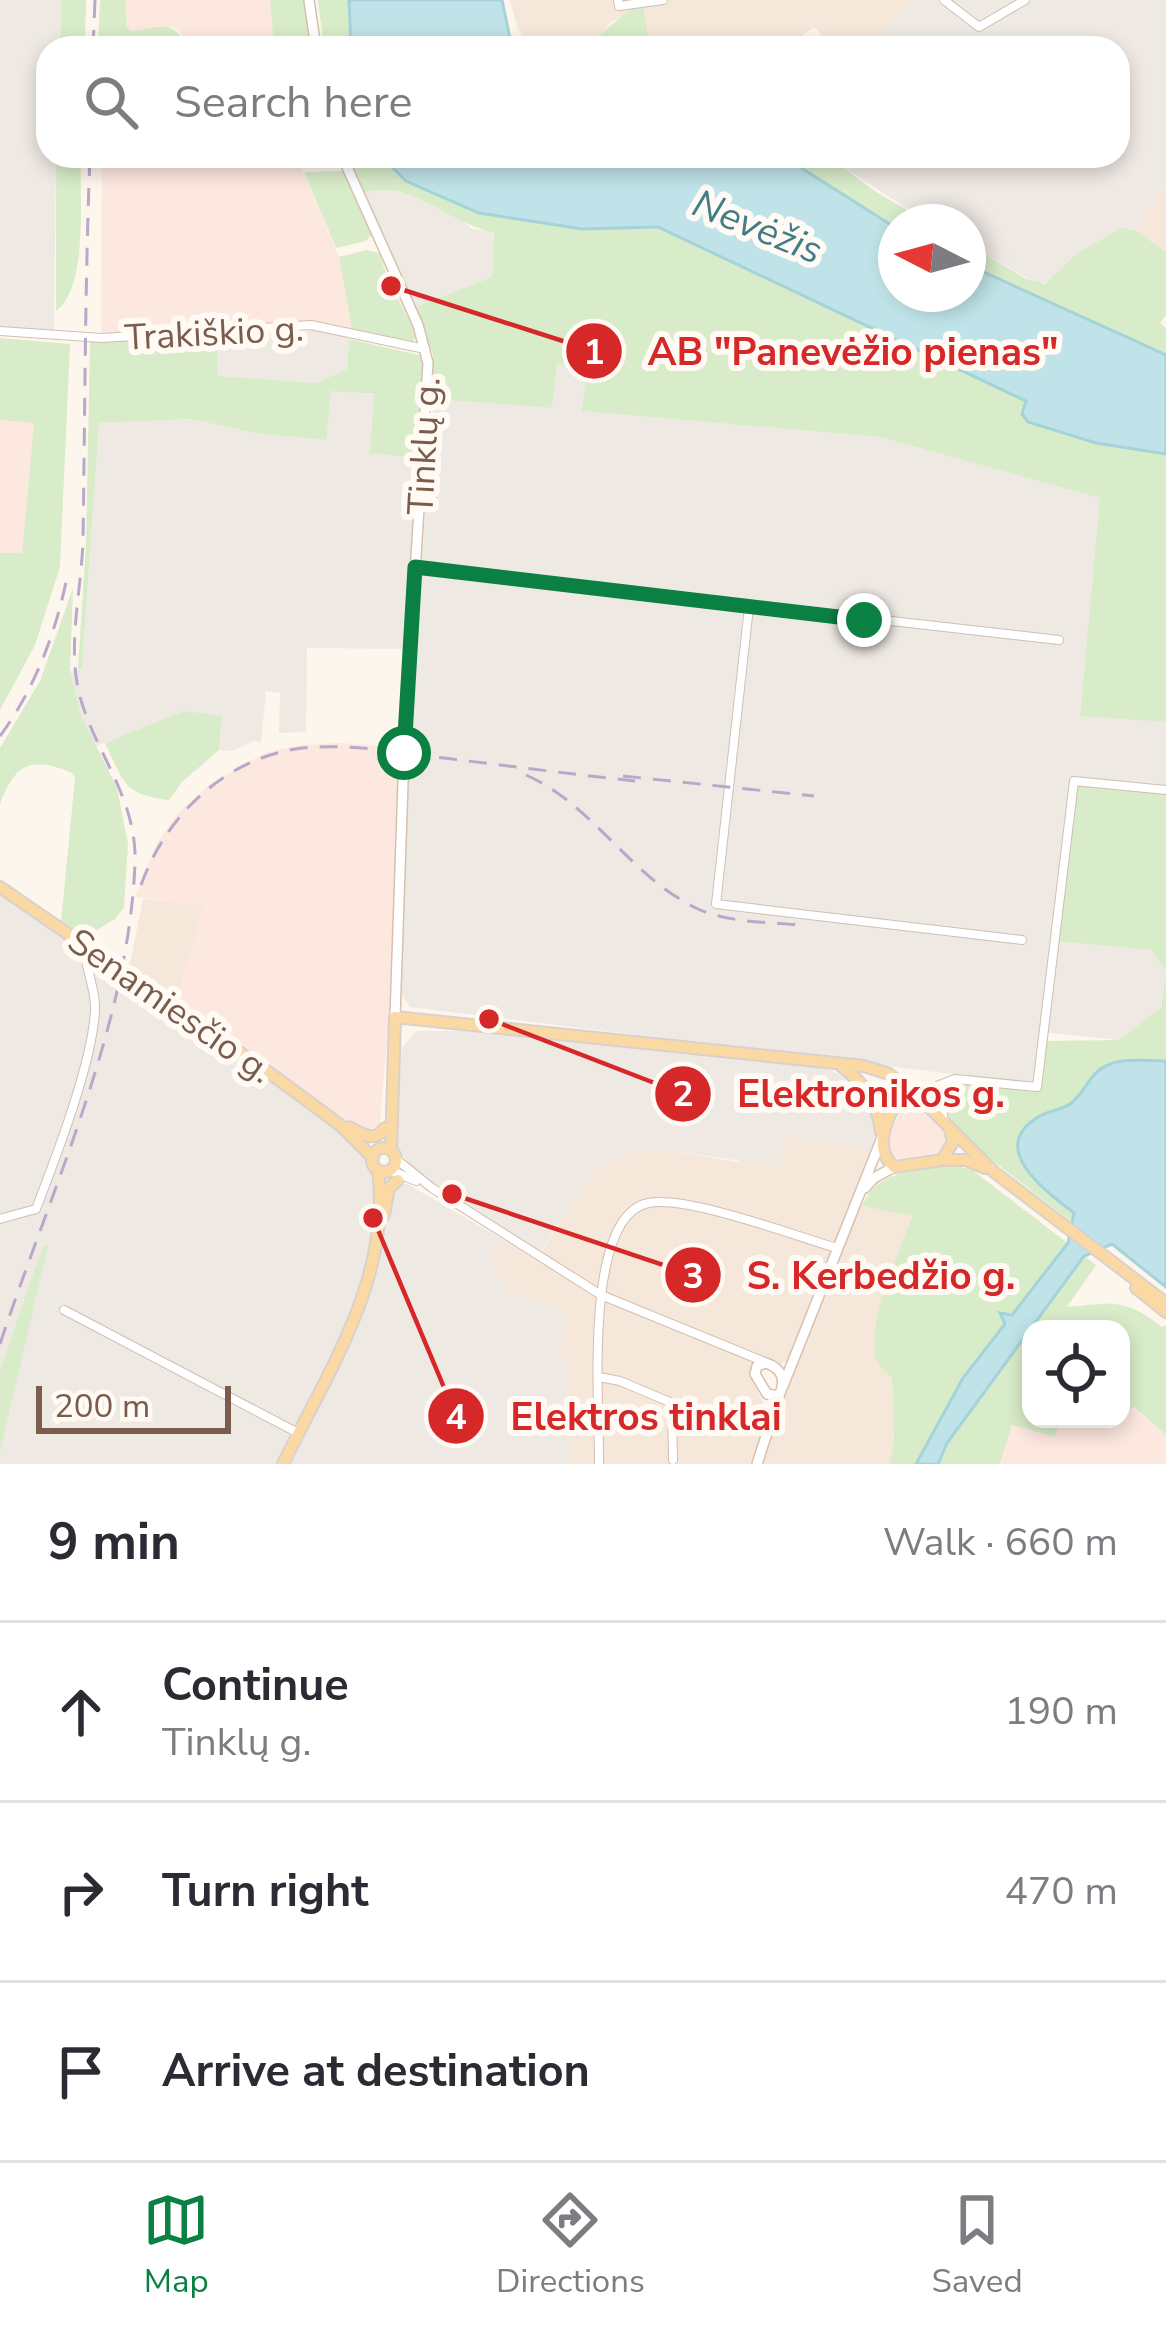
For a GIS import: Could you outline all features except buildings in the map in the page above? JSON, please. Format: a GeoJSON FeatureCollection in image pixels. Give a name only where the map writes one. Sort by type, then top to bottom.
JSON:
{"type":"FeatureCollection","features":[{"type":"Feature","properties":{"kind":"main road"},"geometry":{"type":"LineString","coordinates":[[309,0],[314,36]]}},
{"type":"Feature","properties":{"kind":"main road","name":"Tinklų g."},"geometry":{"type":"LineString","coordinates":[[347,168],[426,349],[429,378],[404,753],[385,1156]]}},
{"type":"Feature","properties":{"kind":"main road","name":"Senamiesčio g."},"geometry":{"type":"LineString","coordinates":[[0,886],[385,1156]]}},
{"type":"Feature","properties":{"kind":"main road"},"geometry":{"type":"LineString","coordinates":[[395,1017],[874,1068],[901,1081],[994,1172],[1166,1303]]}},
{"type":"Feature","properties":{"kind":"main road"},"geometry":{"type":"LineString","coordinates":[[841,1066],[872,1096],[884,1155],[894,1167]]}},
{"type":"Feature","properties":{"kind":"main road"},"geometry":{"type":"LineString","coordinates":[[776,1392],[791,1365],[895,1102],[916,1094]]}},
{"type":"Feature","properties":{"kind":"main road","name":"Tinklų g."},"geometry":{"type":"LineString","coordinates":[[385,1156],[389,1114]]}},
{"type":"Feature","properties":{"kind":"main road","name":"Senamiesčio g."},"geometry":{"type":"LineString","coordinates":[[344,1126],[385,1156]]}},
{"type":"Feature","properties":{"kind":"main road"},"geometry":{"type":"LineString","coordinates":[[942,1160],[951,1148],[947,1126]]}},
{"type":"Feature","properties":{"kind":"main road"},"geometry":{"type":"LineString","coordinates":[[378,1235],[385,1156]]}},
{"type":"Feature","properties":{"kind":"main road"},"geometry":{"type":"LineString","coordinates":[[283,1464],[372,1271],[389,1188],[385,1156]]}},
{"type":"Feature","properties":{"kind":"main road"},"geometry":{"type":"LineString","coordinates":[[858,1197],[874,1178],[894,1167],[966,1160],[994,1172]]}},
{"type":"Feature","properties":{"kind":"main road"},"geometry":{"type":"LineString","coordinates":[[1122,1272],[1166,1312]]}},
{"type":"Feature","properties":{"kind":"main road"},"geometry":{"type":"LineString","coordinates":[[776,1392],[755,1374],[757,1366],[766,1363],[779,1369],[791,1365]]}},
{"type":"Feature","properties":{"kind":"main road"},"geometry":{"type":"LineString","coordinates":[[758,1464],[779,1369]]}},
{"type":"Feature","properties":{"kind":"street"},"geometry":{"type":"LineString","coordinates":[[618,0],[619,6],[663,0]]}},
{"type":"Feature","properties":{"kind":"street"},"geometry":{"type":"LineString","coordinates":[[944,0],[979,27],[1025,0]]}},
{"type":"Feature","properties":{"kind":"street","name":"Trakiškio g."},"geometry":{"type":"LineString","coordinates":[[0,331],[119,338],[320,326],[426,349]]}},
{"type":"Feature","properties":{"kind":"street"},"geometry":{"type":"LineString","coordinates":[[415,567],[1059,640]]}},
{"type":"Feature","properties":{"kind":"street"},"geometry":{"type":"LineString","coordinates":[[749,607],[716,904],[1022,940]]}},
{"type":"Feature","properties":{"kind":"street"},"geometry":{"type":"LineString","coordinates":[[916,1094],[951,1080],[1037,1088],[1074,781],[1166,790]]}},
{"type":"Feature","properties":{"kind":"street"},"geometry":{"type":"LineString","coordinates":[[0,1219],[36,1209],[46,1184],[90,1046],[96,1006],[87,965],[94,951]]}},
{"type":"Feature","properties":{"kind":"street"},"geometry":{"type":"LineString","coordinates":[[947,1126],[942,1095],[951,1080]]}},
{"type":"Feature","properties":{"kind":"street","name":"Senamiesčio g."},"geometry":{"type":"LineString","coordinates":[[385,1156],[601,1294],[766,1363]]}},
{"type":"Feature","properties":{"kind":"street"},"geometry":{"type":"LineString","coordinates":[[599,1464],[601,1294],[614,1231],[628,1213],[649,1203],[683,1205],[837,1248]]}},
{"type":"Feature","properties":{"kind":"street"},"geometry":{"type":"LineString","coordinates":[[64,1310],[298,1433]]}},
{"type":"Feature","properties":{"kind":"street","name":"Senamiesčio g."},"geometry":{"type":"LineString","coordinates":[[740,1354],[755,1374]]}},
{"type":"Feature","properties":{"kind":"street"},"geometry":{"type":"LineString","coordinates":[[599,1376],[669,1401],[673,1406],[673,1460]]}},
{"type":"Feature","properties":{"kind":"shaded area"},"geometry":{"type":"Polygon","coordinates":[[[0,0],[61,0],[60,36],[36,36],[36,168],[56,168],[54,334],[0,331],[0,0]]]}},
{"type":"Feature","properties":{"kind":"shaded area"},"geometry":{"type":"Polygon","coordinates":[[[125,0],[270,0],[273,36],[182,36],[172,27],[127,28],[125,0]]]}},
{"type":"Feature","properties":{"kind":"shaded area"},"geometry":{"type":"Polygon","coordinates":[[[510,0],[916,0],[880,36],[823,36],[814,27],[802,36],[648,36],[643,5],[611,22],[600,36],[523,36],[510,0]]]}},
{"type":"Feature","properties":{"kind":"shaded area"},"geometry":{"type":"Polygon","coordinates":[[[916,0],[1166,0],[1166,184],[1135,230],[1129,228],[1051,281],[1038,284],[986,255],[986,204],[900,204],[844,168],[1130,168],[1130,36],[880,36],[916,0]]]}},
{"type":"Feature","properties":{"kind":"shaded area"},"geometry":{"type":"Polygon","coordinates":[[[102,168],[302,168],[339,257],[352,329],[349,339],[309,330],[101,342],[102,168]]]}},
{"type":"Feature","properties":{"kind":"shaded area"},"geometry":{"type":"Polygon","coordinates":[[[1166,184],[1166,252],[1135,230],[1166,184]]]}},
{"type":"Feature","properties":{"kind":"shaded area"},"geometry":{"type":"Polygon","coordinates":[[[381,187],[418,197],[459,217],[472,229],[494,231],[492,277],[415,307],[362,193],[381,187]]]}},
{"type":"Feature","properties":{"kind":"shaded area"},"geometry":{"type":"Polygon","coordinates":[[[318,330],[349,339],[347,369],[318,383],[217,376],[216,337],[318,330]]]}},
{"type":"Feature","properties":{"kind":"shaded area"},"geometry":{"type":"Polygon","coordinates":[[[557,362],[588,366],[583,411],[880,437],[1101,498],[1080,715],[1166,722],[1166,790],[1055,941],[1152,950],[1166,971],[1161,1007],[1119,1040],[1041,1032],[1033,1084],[410,1007],[401,993],[408,774],[433,399],[551,408],[557,362]]]}},
{"type":"Feature","properties":{"kind":"shaded area"},"geometry":{"type":"Polygon","coordinates":[[[331,390],[375,395],[419,458],[408,649],[307,648],[306,732],[279,733],[280,693],[266,691],[261,742],[233,751],[219,750],[222,716],[132,733],[96,746],[82,717],[70,671],[82,668],[99,423],[190,419],[261,434],[325,440],[331,390]]]}},
{"type":"Feature","properties":{"kind":"shaded area"},"geometry":{"type":"Polygon","coordinates":[[[0,420],[34,422],[22,554],[0,553],[0,420]]]}},
{"type":"Feature","properties":{"kind":"shaded area"},"geometry":{"type":"Polygon","coordinates":[[[340,743],[400,747],[389,1017],[379,1133],[362,1131],[176,1001],[204,906],[135,897],[157,843],[180,811],[210,784],[265,753],[340,743]]]}},
{"type":"Feature","properties":{"kind":"shaded area"},"geometry":{"type":"Polygon","coordinates":[[[0,890],[352,1139],[375,1175],[409,1185],[502,1239],[487,1265],[505,1278],[503,1286],[564,1313],[561,1358],[569,1360],[566,1410],[577,1416],[564,1464],[0,1464],[0,890]]]}},
{"type":"Feature","properties":{"kind":"shaded area"},"geometry":{"type":"Polygon","coordinates":[[[143,899],[205,905],[176,1001],[129,969],[143,899]]]}},
{"type":"Feature","properties":{"kind":"shaded area"},"geometry":{"type":"Polygon","coordinates":[[[416,1031],[469,1031],[827,1068],[857,1084],[867,1098],[876,1137],[869,1153],[845,1144],[784,1137],[780,1167],[669,1150],[630,1152],[592,1173],[539,1254],[414,1170],[394,1146],[402,1048],[416,1031]]]}},
{"type":"Feature","properties":{"kind":"shaded area"},"geometry":{"type":"Polygon","coordinates":[[[913,1098],[950,1137],[943,1152],[896,1159],[889,1151],[889,1139],[903,1102],[913,1098]]]}},
{"type":"Feature","properties":{"kind":"shaded area"},"geometry":{"type":"Polygon","coordinates":[[[784,1137],[845,1144],[869,1153],[791,1359],[779,1365],[755,1357],[750,1376],[766,1408],[754,1464],[564,1464],[573,1444],[566,1411],[569,1361],[561,1359],[487,1266],[502,1239],[536,1260],[592,1173],[630,1152],[669,1150],[737,1162],[784,1137]]]}},
{"type":"Feature","properties":{"kind":"shaded area"},"geometry":{"type":"Polygon","coordinates":[[[860,1206],[912,1215],[880,1308],[878,1363],[892,1378],[894,1444],[889,1464],[761,1464],[775,1415],[860,1206]]]}},
{"type":"Feature","properties":{"kind":"shaded area"},"geometry":{"type":"Polygon","coordinates":[[[1130,1408],[1166,1435],[1166,1464],[1000,1464],[1012,1425],[1055,1437],[1058,1428],[1130,1428],[1130,1408]]]}},
{"type":"Feature","properties":{"kind":"green space"},"geometry":{"type":"Polygon","coordinates":[[[61,0],[86,0],[85,36],[60,36],[61,0]]]}},
{"type":"Feature","properties":{"kind":"green space"},"geometry":{"type":"Polygon","coordinates":[[[100,0],[125,0],[131,31],[171,28],[180,36],[108,36],[98,36],[100,0]]]}},
{"type":"Feature","properties":{"kind":"green space"},"geometry":{"type":"Polygon","coordinates":[[[270,0],[307,0],[312,36],[273,36],[270,0]]]}},
{"type":"Feature","properties":{"kind":"green space"},"geometry":{"type":"Polygon","coordinates":[[[318,0],[349,0],[350,36],[322,36],[318,0]]]}},
{"type":"Feature","properties":{"kind":"green space"},"geometry":{"type":"Polygon","coordinates":[[[643,4],[648,36],[598,36],[643,4]]]}},
{"type":"Feature","properties":{"kind":"green space"},"geometry":{"type":"Polygon","coordinates":[[[56,168],[81,168],[78,262],[74,282],[56,311],[56,168]]]}},
{"type":"Feature","properties":{"kind":"green space"},"geometry":{"type":"Polygon","coordinates":[[[351,168],[393,168],[406,181],[582,229],[658,227],[1027,401],[1028,422],[1096,443],[1166,454],[1166,722],[1080,716],[1100,498],[880,437],[582,411],[587,366],[557,363],[552,408],[433,399],[433,355],[415,307],[492,277],[494,232],[398,191],[362,193],[351,168]]]}},
{"type":"Feature","properties":{"kind":"green space"},"geometry":{"type":"Polygon","coordinates":[[[797,168],[844,168],[897,204],[878,204],[878,217],[797,168]]]}},
{"type":"Feature","properties":{"kind":"green space"},"geometry":{"type":"Polygon","coordinates":[[[343,171],[371,235],[366,241],[336,248],[304,172],[343,171]]]}},
{"type":"Feature","properties":{"kind":"green space"},"geometry":{"type":"Polygon","coordinates":[[[1122,228],[1135,230],[1166,252],[1166,315],[1160,323],[1166,328],[1166,355],[986,273],[986,255],[1045,284],[1076,254],[1122,228]]]}},
{"type":"Feature","properties":{"kind":"green space"},"geometry":{"type":"Polygon","coordinates":[[[366,250],[379,253],[388,278],[382,277],[417,336],[413,341],[352,329],[339,257],[366,250]]]}},
{"type":"Feature","properties":{"kind":"green space"},"geometry":{"type":"Polygon","coordinates":[[[216,337],[218,376],[317,383],[347,369],[349,339],[423,356],[419,458],[370,453],[374,394],[331,391],[326,440],[261,434],[190,419],[99,423],[82,668],[78,669],[90,342],[216,337]]]}},
{"type":"Feature","properties":{"kind":"green space"},"geometry":{"type":"Polygon","coordinates":[[[0,338],[70,344],[60,567],[35,645],[0,710],[0,553],[22,553],[34,423],[0,420],[0,338]]]}},
{"type":"Feature","properties":{"kind":"green space"},"geometry":{"type":"Polygon","coordinates":[[[73,588],[70,671],[82,717],[117,788],[128,844],[124,907],[115,919],[85,937],[61,921],[72,773],[45,765],[26,767],[11,780],[0,805],[0,748],[40,681],[73,588]]]}},
{"type":"Feature","properties":{"kind":"green space"},"geometry":{"type":"Polygon","coordinates":[[[184,711],[222,716],[219,750],[169,800],[134,790],[121,777],[105,743],[184,711]]]}},
{"type":"Feature","properties":{"kind":"green space"},"geometry":{"type":"Polygon","coordinates":[[[1074,781],[1166,790],[1166,971],[1151,950],[1054,941],[1074,781]]]}},
{"type":"Feature","properties":{"kind":"green space"},"geometry":{"type":"Polygon","coordinates":[[[1166,974],[1166,1061],[1125,1062],[1070,1104],[1039,1115],[1031,1178],[1074,1213],[1073,1223],[975,1147],[948,1119],[945,1093],[956,1082],[1039,1090],[1046,1041],[1119,1040],[1161,1007],[1166,974]]]}},
{"type":"Feature","properties":{"kind":"green space"},"geometry":{"type":"Polygon","coordinates":[[[949,1165],[971,1169],[1096,1265],[1067,1307],[1117,1304],[1166,1325],[1166,1435],[1134,1407],[1130,1409],[1130,1320],[1022,1320],[1022,1428],[1012,1425],[1000,1464],[889,1464],[894,1444],[892,1378],[876,1358],[874,1339],[881,1303],[912,1216],[862,1206],[877,1185],[911,1171],[949,1165]]]}},
{"type":"Feature","properties":{"kind":"green space"},"geometry":{"type":"Polygon","coordinates":[[[43,1246],[48,1246],[0,1452],[0,1370],[43,1246]]]}},
{"type":"Feature","properties":{"kind":"green space"},"geometry":{"type":"Polygon","coordinates":[[[1023,1428],[1058,1428],[1055,1437],[1023,1428]]]}},
{"type":"Feature","properties":{"kind":"water"},"geometry":{"type":"Polygon","coordinates":[[[349,0],[502,0],[510,36],[350,36],[349,0]]]}},
{"type":"Feature","properties":{"kind":"water","name":"Nevėžis"},"geometry":{"type":"Polygon","coordinates":[[[393,168],[801,168],[878,217],[878,312],[986,312],[986,273],[1166,355],[1166,454],[1096,443],[1028,422],[1022,414],[1026,401],[658,227],[582,229],[479,213],[406,181],[393,168]]]}},
{"type":"Feature","properties":{"kind":"water"},"geometry":{"type":"Polygon","coordinates":[[[1128,1060],[1166,1061],[1166,1287],[1112,1244],[1084,1256],[1037,1320],[1022,1320],[1022,1341],[947,1443],[938,1464],[916,1464],[963,1378],[1005,1324],[1000,1313],[1012,1315],[1068,1243],[1074,1213],[1038,1183],[1020,1158],[1022,1131],[1039,1116],[1070,1104],[1101,1069],[1128,1060]]]}},
{"type":"Feature","properties":{"kind":"railway"},"geometry":{"type":"LineString","coordinates":[[94,36],[95,0]]}},
{"type":"Feature","properties":{"kind":"railway"},"geometry":{"type":"LineString","coordinates":[[0,1344],[103,1047],[129,925],[135,864],[127,811],[86,716],[75,666],[83,539],[90,168]]}},
{"type":"Feature","properties":{"kind":"railway"},"geometry":{"type":"LineString","coordinates":[[0,736],[42,660],[67,577]]}},
{"type":"Feature","properties":{"kind":"railway"},"geometry":{"type":"LineString","coordinates":[[141,885],[168,832],[208,789],[258,759],[287,751],[365,748],[635,781]]}},
{"type":"Feature","properties":{"kind":"railway"},"geometry":{"type":"LineString","coordinates":[[526,775],[572,804],[652,879],[698,909],[736,919],[801,925]]}},
{"type":"Feature","properties":{"kind":"railway"},"geometry":{"type":"LineString","coordinates":[[623,776],[814,796]]}},
{"type":"Feature","properties":{"kind":"place","name":"AB \"Panevėžio pienas\""},"geometry":{"type":"Point","coordinates":[391,286]}},
{"type":"Feature","properties":{"kind":"place","name":"Elektronikos g."},"geometry":{"type":"Point","coordinates":[489,1019]}},
{"type":"Feature","properties":{"kind":"place","name":"S. Kerbedžio g."},"geometry":{"type":"Point","coordinates":[452,1194]}},
{"type":"Feature","properties":{"kind":"place","name":"Elektros tinklai"},"geometry":{"type":"Point","coordinates":[373,1218]}},
{"type":"Feature","properties":{"kind":"route"},"geometry":{"type":"LineString","coordinates":[[404,753],[415,567],[864,620]]}}]}
